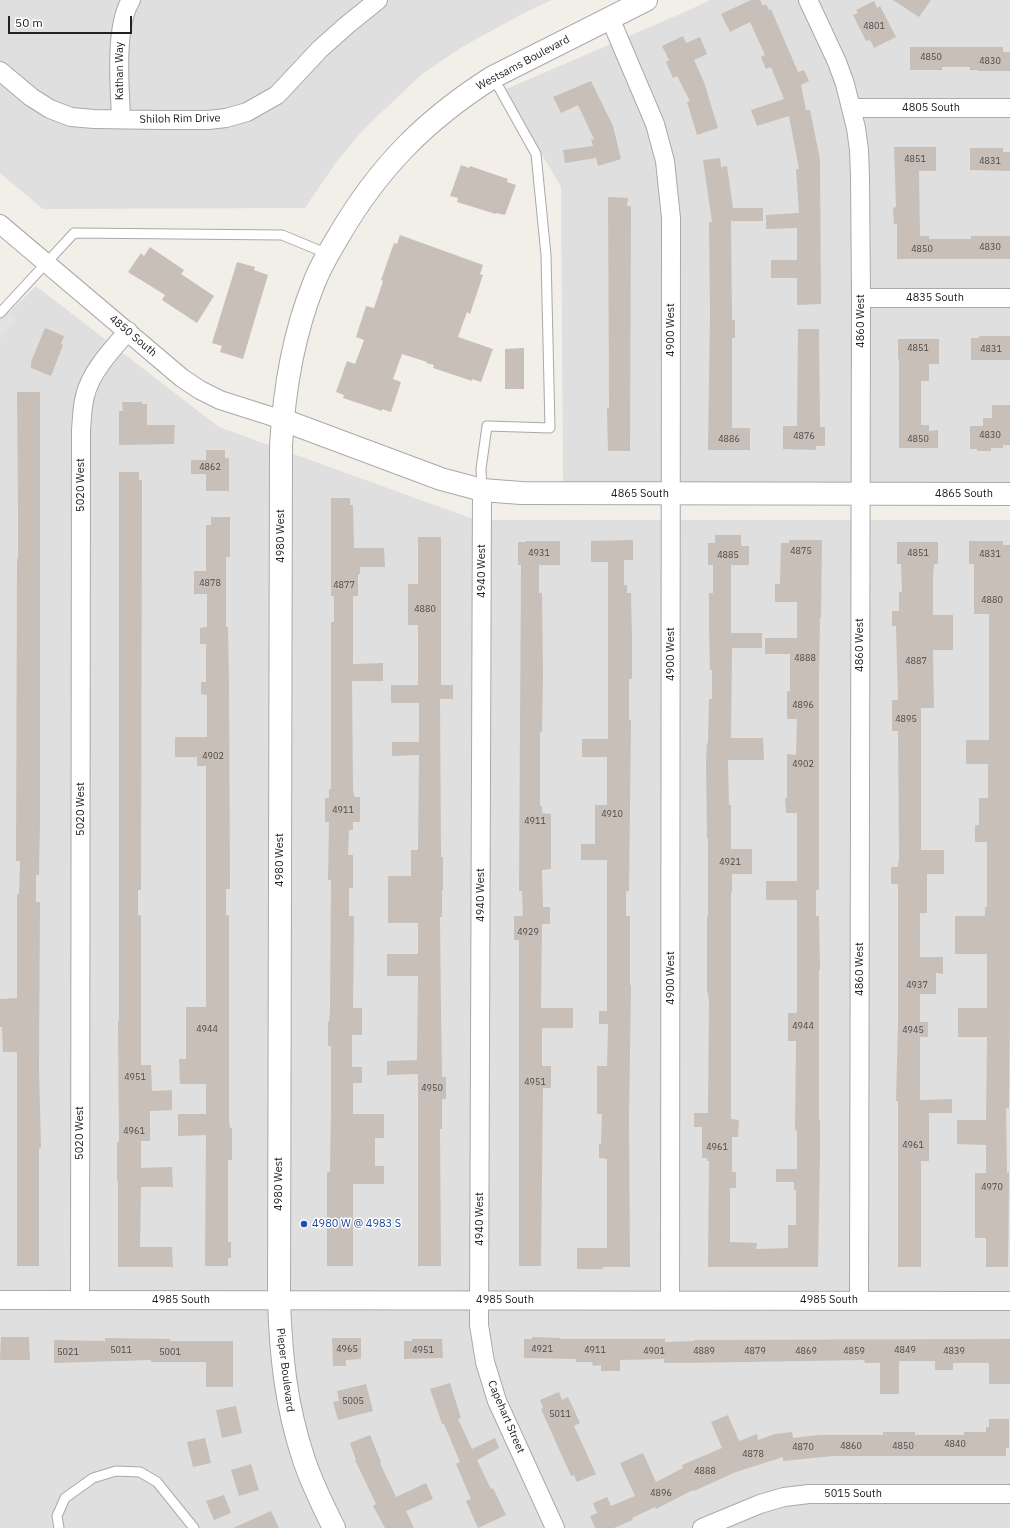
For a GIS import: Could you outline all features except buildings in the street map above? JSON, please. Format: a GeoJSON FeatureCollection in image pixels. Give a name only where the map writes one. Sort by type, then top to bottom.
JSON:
{"type":"FeatureCollection","features":[{"type":"Feature","properties":{"kind":"street","name":"Kathan Way"},"geometry":{"type":"LineString","coordinates":[[120,119],[121,30],[122,22],[131,0]]}},
{"type":"Feature","properties":{"kind":"street","name":"Shiloh Rim Drive"},"geometry":{"type":"LineString","coordinates":[[0,71],[31,97],[50,109],[71,116],[94,119],[208,120],[226,118],[247,112],[277,95],[320,50],[347,25],[378,0]]}},
{"type":"Feature","properties":{"kind":"street","name":"Westsams Boulevard"},"geometry":{"type":"LineString","coordinates":[[282,420],[293,348],[314,281],[352,214],[373,184],[402,150],[441,113],[493,77],[646,0]]}},
{"type":"Feature","properties":{"kind":"street","name":"4860 West"},"geometry":{"type":"LineString","coordinates":[[808,0],[837,62],[852,108],[859,150],[861,298],[860,1300]]}},
{"type":"Feature","properties":{"kind":"street","name":"4900 West"},"geometry":{"type":"LineString","coordinates":[[610,18],[655,124],[669,188],[671,218],[670,1301]]}},
{"type":"Feature","properties":{"kind":"street","name":"4805 South"},"geometry":{"type":"LineString","coordinates":[[852,108],[1010,108]]}},
{"type":"Feature","properties":{"kind":"street","name":"4850 South"},"geometry":{"type":"LineString","coordinates":[[0,224],[182,378],[200,390],[220,400],[282,420]]}},
{"type":"Feature","properties":{"kind":"street","name":"4835 South"},"geometry":{"type":"LineString","coordinates":[[861,298],[1010,298]]}},
{"type":"Feature","properties":{"kind":"street","name":"5020 West"},"geometry":{"type":"LineString","coordinates":[[80,1300],[81,430],[85,394],[92,379],[111,350],[128,332]]}},
{"type":"Feature","properties":{"kind":"street","name":"4865 South"},"geometry":{"type":"LineString","coordinates":[[282,420],[441,479],[482,490],[521,493],[1010,494]]}},
{"type":"Feature","properties":{"kind":"street","name":"4980 West"},"geometry":{"type":"LineString","coordinates":[[278,1300],[282,420]]}},
{"type":"Feature","properties":{"kind":"street","name":"4940 West"},"geometry":{"type":"LineString","coordinates":[[480,1299],[482,490]]}},
{"type":"Feature","properties":{"kind":"street","name":"4985 South"},"geometry":{"type":"LineString","coordinates":[[0,1300],[480,1299],[670,1301],[1010,1301]]}},
{"type":"Feature","properties":{"kind":"street","name":"Capehart Street"},"geometry":{"type":"LineString","coordinates":[[480,1299],[479,1325],[485,1362],[490,1380],[497,1401],[555,1528]]}},
{"type":"Feature","properties":{"kind":"street","name":"Pieper Boulevard"},"geometry":{"type":"LineString","coordinates":[[278,1300],[282,1361],[292,1421],[305,1462],[334,1528]]}},
{"type":"Feature","properties":{"kind":"street","name":"5015 South"},"geometry":{"type":"LineString","coordinates":[[702,1528],[760,1504],[784,1497],[810,1494],[1010,1494]]}},
{"type":"Feature","properties":{"kind":"lane"},"geometry":{"type":"LineString","coordinates":[[482,490],[481,469],[487,426],[550,428],[546,255],[536,154],[493,77]]}},
{"type":"Feature","properties":{"kind":"lane"},"geometry":{"type":"LineString","coordinates":[[0,313],[74,233],[282,235],[328,254]]}},
{"type":"Feature","properties":{"kind":"lane"},"geometry":{"type":"LineString","coordinates":[[59,1528],[57,1516],[65,1498],[93,1478],[116,1471],[140,1472],[157,1482],[194,1528]]}},
{"type":"Feature","properties":{"kind":"shaded area"},"geometry":{"type":"Polygon","coordinates":[[[0,0],[552,0],[526,12],[462,47],[421,75],[364,129],[337,161],[305,208],[43,209],[0,173],[0,0]]]}},
{"type":"Feature","properties":{"kind":"shaded area"},"geometry":{"type":"Polygon","coordinates":[[[710,0],[1010,0],[1010,486],[563,486],[561,187],[504,90],[710,0]]]}},
{"type":"Feature","properties":{"kind":"shaded area"},"geometry":{"type":"Polygon","coordinates":[[[36,286],[219,427],[476,520],[1010,520],[1010,1528],[0,1528],[0,321],[36,286]]]}},
{"type":"Feature","properties":{"kind":"shaded area"},"geometry":{"type":"Polygon","coordinates":[[[0,305],[17,319],[0,339],[0,305]]]}},
{"type":"Feature","properties":{"kind":"place","name":"4980 W @ 4983 S"},"geometry":{"type":"Point","coordinates":[304,1224]}}]}
